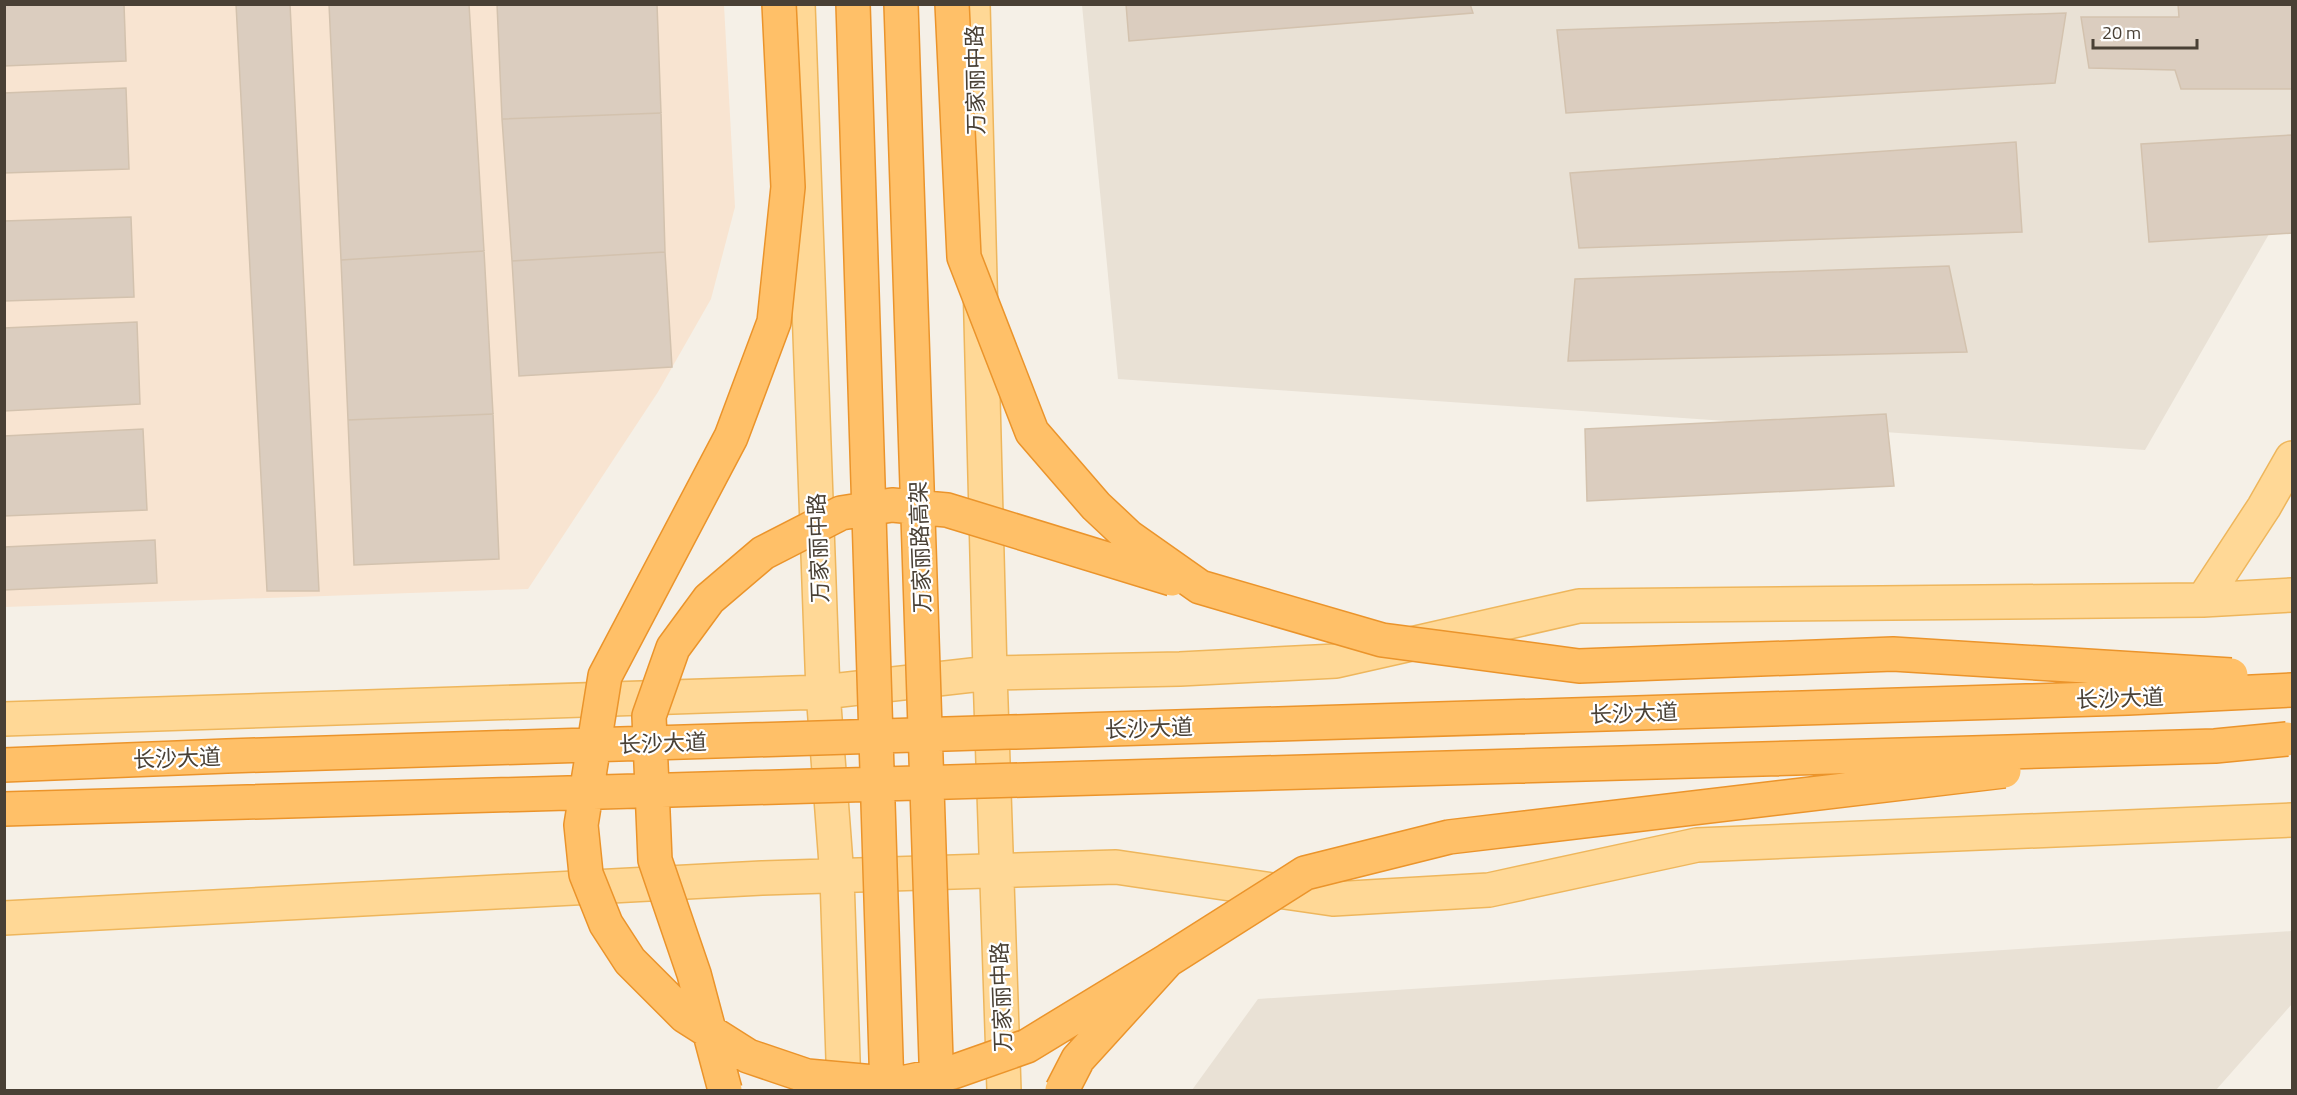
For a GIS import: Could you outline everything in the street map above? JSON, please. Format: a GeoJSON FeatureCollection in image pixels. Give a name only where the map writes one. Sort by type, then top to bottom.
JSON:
{"type":"FeatureCollection","features":[{"type":"Feature","properties":{"kind":"highway"},"geometry":{"type":"LineString","coordinates":[[779,4],[788,188],[774,322],[732,437],[605,676],[581,825],[586,874],[606,924],[630,961],[685,1016],[748,1056],[807,1076],[897,1084],[953,1072],[1027,1046],[1305,873],[1449,837],[2215,746]]}},
{"type":"Feature","properties":{"kind":"highway"},"geometry":{"type":"LineString","coordinates":[[853,4],[887,1090]]}},
{"type":"Feature","properties":{"kind":"highway","name":"万家丽路高架"},"geometry":{"type":"LineString","coordinates":[[901,4],[937,1090]]}},
{"type":"Feature","properties":{"kind":"highway"},"geometry":{"type":"LineString","coordinates":[[952,4],[964,257],[1032,432],[1096,506],[1129,537],[1200,587]]}},
{"type":"Feature","properties":{"kind":"highway"},"geometry":{"type":"LineString","coordinates":[[725,1090],[694,974],[655,860],[649,716],[673,648],[709,599],[763,553],[841,513],[892,505],[947,510],[1382,640],[1579,666],[1893,654],[2292,679]]}},
{"type":"Feature","properties":{"kind":"highway","name":"长沙大道"},"geometry":{"type":"LineString","coordinates":[[4,765],[227,756],[2128,698],[2292,690]]}},
{"type":"Feature","properties":{"kind":"highway","name":"长沙大道"},"geometry":{"type":"LineString","coordinates":[[4,809],[2215,746],[2287,739]]}},
{"type":"Feature","properties":{"kind":"highway"},"geometry":{"type":"LineString","coordinates":[[1062,1090],[1078,1059],[1168,960]]}},
{"type":"Feature","properties":{"kind":"main road","name":"万家丽中路"},"geometry":{"type":"LineString","coordinates":[[798,4],[823,692],[837,877],[844,1090]]}},
{"type":"Feature","properties":{"kind":"main road","name":"万家丽中路"},"geometry":{"type":"LineString","coordinates":[[973,4],[990,673],[1004,1090]]}},
{"type":"Feature","properties":{"kind":"main road"},"geometry":{"type":"LineString","coordinates":[[2204,600],[2264,507],[2292,458]]}},
{"type":"Feature","properties":{"kind":"main road"},"geometry":{"type":"LineString","coordinates":[[4,719],[823,692],[990,673],[1180,669],[1336,661],[1579,606],[2204,600],[2292,595]]}},
{"type":"Feature","properties":{"kind":"main road"},"geometry":{"type":"LineString","coordinates":[[4,918],[762,878],[1116,867],[1333,899],[1489,890],[1697,845],[2292,820]]}},
{"type":"Feature","properties":{"kind":"shaded area"},"geometry":{"type":"Polygon","coordinates":[[[4,5],[724,5],[735,207],[711,299],[658,392],[528,589],[5,607],[4,5]]]}},
{"type":"Feature","properties":{"kind":"shaded area"},"geometry":{"type":"Polygon","coordinates":[[[1082,5],[2292,5],[2292,194],[2145,450],[1118,379],[1082,5]]]}},
{"type":"Feature","properties":{"kind":"shaded area"},"geometry":{"type":"Polygon","coordinates":[[[2292,931],[2292,1004],[2216,1090],[1192,1090],[1258,999],[2292,931]]]}},
{"type":"Feature","properties":{"kind":"building"},"geometry":{"type":"Polygon","coordinates":[[[4,4],[124,4],[126,61],[4,66],[4,4]]]}},
{"type":"Feature","properties":{"kind":"building"},"geometry":{"type":"Polygon","coordinates":[[[236,4],[290,4],[319,591],[267,591],[236,4]]]}},
{"type":"Feature","properties":{"kind":"building"},"geometry":{"type":"Polygon","coordinates":[[[329,4],[469,4],[484,251],[341,260],[329,4]]]}},
{"type":"Feature","properties":{"kind":"building"},"geometry":{"type":"Polygon","coordinates":[[[497,4],[657,4],[661,113],[502,119],[497,4]]]}},
{"type":"Feature","properties":{"kind":"building"},"geometry":{"type":"Polygon","coordinates":[[[1126,4],[1470,4],[1473,13],[1129,41],[1126,4]]]}},
{"type":"Feature","properties":{"kind":"building"},"geometry":{"type":"Polygon","coordinates":[[[2178,4],[2292,4],[2292,89],[2181,89],[2175,70],[2089,68],[2081,17],[2179,17],[2178,4]]]}},
{"type":"Feature","properties":{"kind":"building"},"geometry":{"type":"Polygon","coordinates":[[[2066,13],[2055,83],[1566,113],[1557,30],[2066,13]]]}},
{"type":"Feature","properties":{"kind":"building"},"geometry":{"type":"Polygon","coordinates":[[[126,88],[129,169],[4,173],[4,93],[126,88]]]}},
{"type":"Feature","properties":{"kind":"building"},"geometry":{"type":"Polygon","coordinates":[[[661,113],[665,252],[512,261],[502,119],[661,113]]]}},
{"type":"Feature","properties":{"kind":"building"},"geometry":{"type":"Polygon","coordinates":[[[2292,135],[2292,233],[2149,242],[2141,144],[2292,135]]]}},
{"type":"Feature","properties":{"kind":"building"},"geometry":{"type":"Polygon","coordinates":[[[2016,142],[2022,232],[1579,248],[1570,173],[2016,142]]]}},
{"type":"Feature","properties":{"kind":"building"},"geometry":{"type":"Polygon","coordinates":[[[131,217],[134,297],[4,301],[4,221],[131,217]]]}},
{"type":"Feature","properties":{"kind":"building"},"geometry":{"type":"Polygon","coordinates":[[[484,251],[493,414],[348,420],[341,260],[484,251]]]}},
{"type":"Feature","properties":{"kind":"building"},"geometry":{"type":"Polygon","coordinates":[[[665,252],[672,367],[519,376],[512,261],[665,252]]]}},
{"type":"Feature","properties":{"kind":"building"},"geometry":{"type":"Polygon","coordinates":[[[1949,266],[1967,352],[1568,361],[1575,279],[1949,266]]]}},
{"type":"Feature","properties":{"kind":"building"},"geometry":{"type":"Polygon","coordinates":[[[137,322],[140,404],[4,411],[4,328],[137,322]]]}},
{"type":"Feature","properties":{"kind":"building"},"geometry":{"type":"Polygon","coordinates":[[[493,414],[499,559],[354,565],[348,420],[493,414]]]}},
{"type":"Feature","properties":{"kind":"building"},"geometry":{"type":"Polygon","coordinates":[[[1886,414],[1894,486],[1587,501],[1585,429],[1886,414]]]}},
{"type":"Feature","properties":{"kind":"building"},"geometry":{"type":"Polygon","coordinates":[[[143,429],[147,510],[4,516],[4,436],[143,429]]]}},
{"type":"Feature","properties":{"kind":"building"},"geometry":{"type":"Polygon","coordinates":[[[155,540],[157,583],[4,590],[4,547],[155,540]]]}}]}
